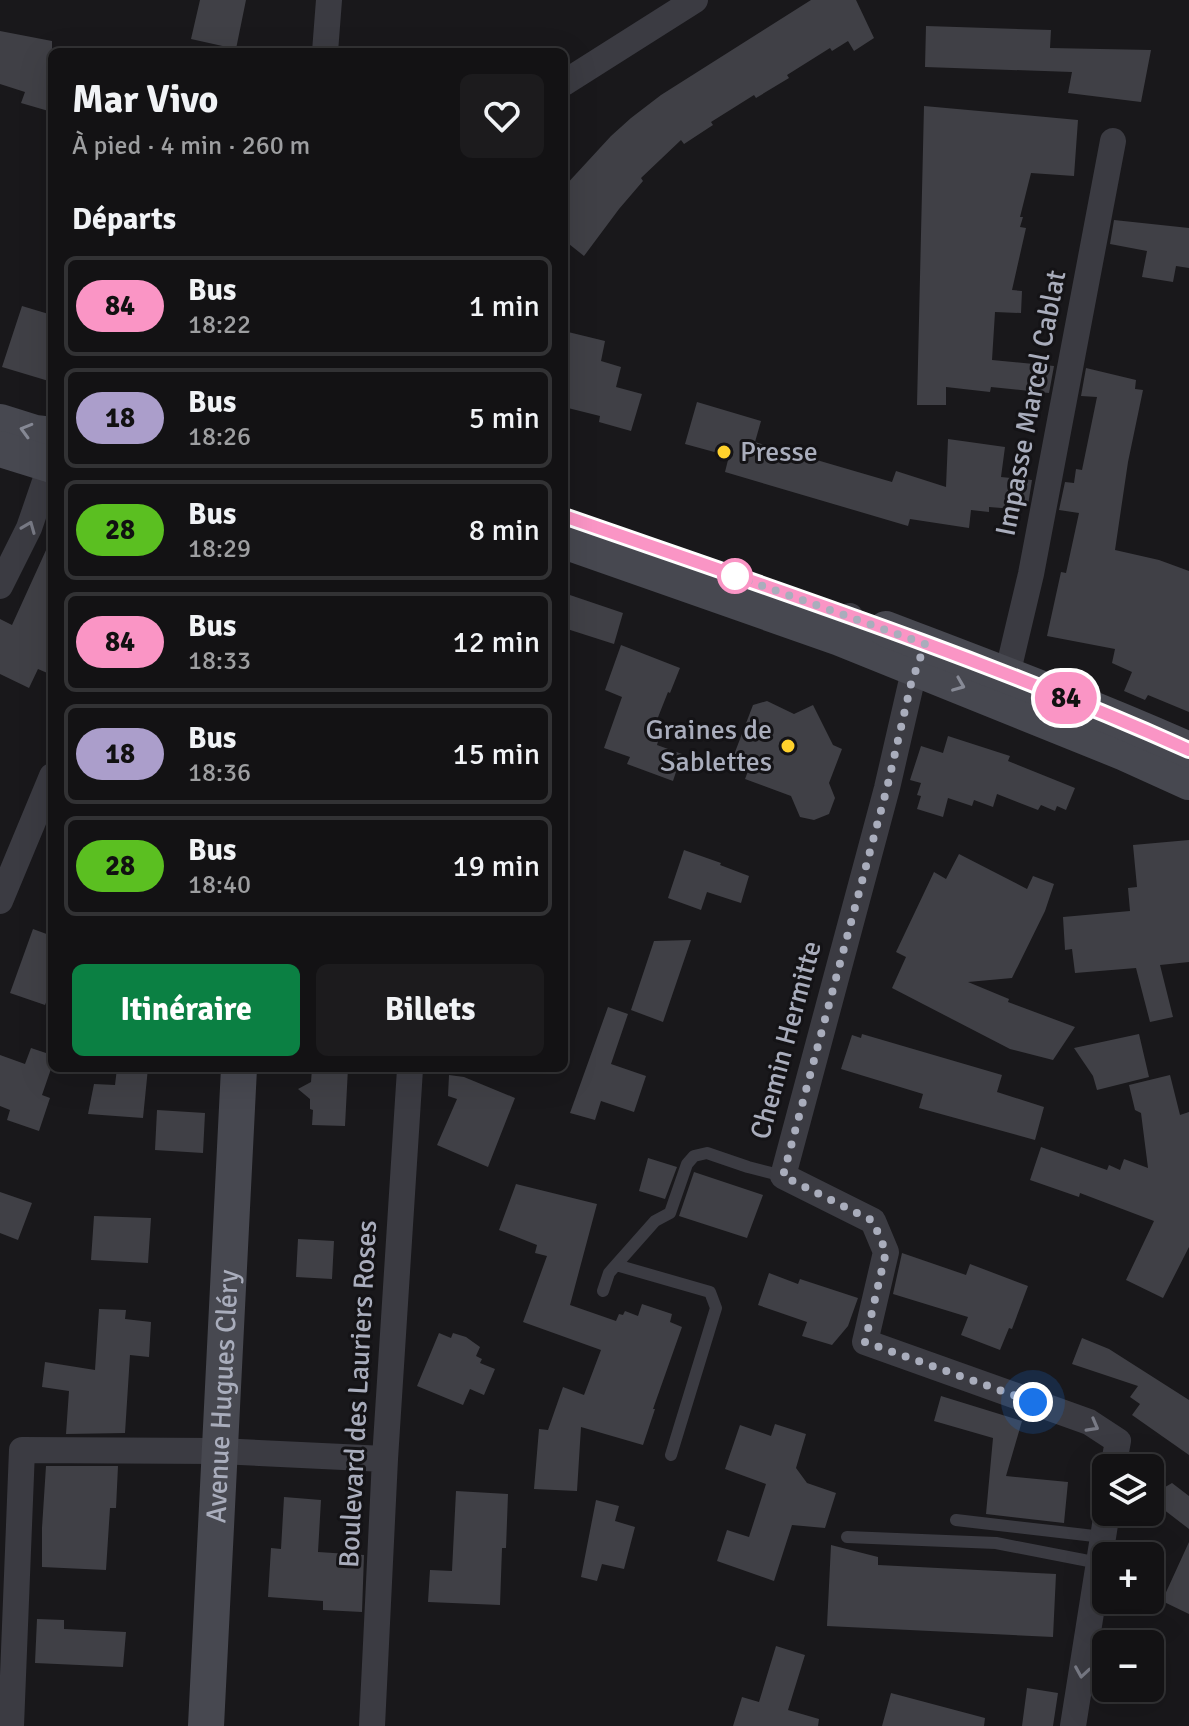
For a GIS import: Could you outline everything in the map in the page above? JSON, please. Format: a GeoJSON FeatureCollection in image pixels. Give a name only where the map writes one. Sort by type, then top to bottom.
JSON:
{"type":"FeatureCollection","features":[{"type":"Feature","properties":{"kind":"main road"},"geometry":{"type":"LineString","coordinates":[[0,422],[48,435]]}},
{"type":"Feature","properties":{"kind":"main road"},"geometry":{"type":"LineString","coordinates":[[0,449],[48,463]]}},
{"type":"Feature","properties":{"kind":"main road"},"geometry":{"type":"LineString","coordinates":[[578,533],[845,627],[1004,688],[1131,725],[1189,750]]}},
{"type":"Feature","properties":{"kind":"main road"},"geometry":{"type":"LineString","coordinates":[[1004,688],[1125,753],[1189,782]]}},
{"type":"Feature","properties":{"kind":"main road","name":"Avenue Hugues Cléry"},"geometry":{"type":"LineString","coordinates":[[206,1726],[239,1072]]}},
{"type":"Feature","properties":{"kind":"street"},"geometry":{"type":"LineString","coordinates":[[325,48],[329,0]]}},
{"type":"Feature","properties":{"kind":"street"},"geometry":{"type":"LineString","coordinates":[[568,80],[695,0]]}},
{"type":"Feature","properties":{"kind":"street","name":"Impasse Marcel Cablat"},"geometry":{"type":"LineString","coordinates":[[1004,688],[1035,558],[1113,141]]}},
{"type":"Feature","properties":{"kind":"street"},"geometry":{"type":"LineString","coordinates":[[0,586],[29,528],[48,475]]}},
{"type":"Feature","properties":{"kind":"street","name":"Chemin Hermitte"},"geometry":{"type":"LineString","coordinates":[[921,656],[911,684],[887,788],[783,1176],[873,1221],[886,1252],[865,1342],[1089,1422],[1118,1441],[1116,1454]]}},
{"type":"Feature","properties":{"kind":"street"},"geometry":{"type":"LineString","coordinates":[[0,901],[48,786]]}},
{"type":"Feature","properties":{"kind":"street","name":"Boulevard des Lauriers Roses"},"geometry":{"type":"LineString","coordinates":[[372,1726],[385,1459],[410,1072]]}},
{"type":"Feature","properties":{"kind":"street"},"geometry":{"type":"LineString","coordinates":[[11,1726],[8,1571],[22,1450],[219,1451],[385,1459]]}},
{"type":"Feature","properties":{"kind":"street"},"geometry":{"type":"LineString","coordinates":[[1073,1726],[1103,1537]]}},
{"type":"Feature","properties":{"kind":"lane"},"geometry":{"type":"LineString","coordinates":[[603,1291],[609,1273],[655,1221],[670,1213],[687,1164],[694,1156],[707,1153],[783,1176]]}},
{"type":"Feature","properties":{"kind":"lane"},"geometry":{"type":"LineString","coordinates":[[616,1265],[710,1292],[716,1308],[671,1455]]}},
{"type":"Feature","properties":{"kind":"lane"},"geometry":{"type":"LineString","coordinates":[[956,1520],[1103,1537]]}},
{"type":"Feature","properties":{"kind":"lane"},"geometry":{"type":"LineString","coordinates":[[847,1537],[996,1543],[1103,1537]]}},
{"type":"Feature","properties":{"kind":"building"},"geometry":{"type":"Polygon","coordinates":[[[200,0],[246,0],[236,48],[191,39],[200,0]]]}},
{"type":"Feature","properties":{"kind":"building"},"geometry":{"type":"Polygon","coordinates":[[[811,0],[856,0],[874,38],[854,51],[848,41],[832,51],[830,48],[787,75],[789,78],[711,122],[713,125],[684,144],[681,140],[641,178],[643,181],[584,256],[568,243],[568,183],[611,136],[661,95],[811,0]]]}},
{"type":"Feature","properties":{"kind":"building"},"geometry":{"type":"Polygon","coordinates":[[[926,26],[1051,30],[1050,48],[1151,50],[1141,102],[1068,93],[1072,72],[925,67],[926,26]]]}},
{"type":"Feature","properties":{"kind":"building"},"geometry":{"type":"Polygon","coordinates":[[[0,31],[52,41],[52,48],[48,48],[48,111],[21,103],[25,92],[0,84],[0,31]]]}},
{"type":"Feature","properties":{"kind":"building"},"geometry":{"type":"Polygon","coordinates":[[[924,106],[1078,120],[1074,176],[1031,173],[1020,217],[1023,217],[1020,227],[1026,228],[1012,290],[1022,291],[1021,313],[995,312],[992,360],[1054,366],[1049,393],[991,387],[990,392],[946,387],[946,405],[917,405],[924,106]]]}},
{"type":"Feature","properties":{"kind":"building"},"geometry":{"type":"Polygon","coordinates":[[[1114,220],[1189,228],[1189,268],[1176,266],[1173,282],[1142,277],[1147,251],[1110,244],[1114,220]]]}},
{"type":"Feature","properties":{"kind":"building"},"geometry":{"type":"Polygon","coordinates":[[[22,306],[48,314],[48,381],[2,367],[22,306]]]}},
{"type":"Feature","properties":{"kind":"building"},"geometry":{"type":"Polygon","coordinates":[[[568,332],[605,341],[601,361],[621,367],[616,387],[642,394],[631,431],[599,422],[600,416],[568,408],[568,332]]]}},
{"type":"Feature","properties":{"kind":"building"},"geometry":{"type":"Polygon","coordinates":[[[1086,368],[1136,380],[1135,389],[1143,390],[1115,550],[1189,571],[1189,712],[1148,695],[1145,700],[1124,691],[1132,672],[1112,663],[1115,649],[1047,636],[1061,572],[1066,573],[1079,513],[1059,510],[1065,482],[1074,483],[1076,469],[1082,470],[1097,397],[1081,396],[1086,368]]]}},
{"type":"Feature","properties":{"kind":"building"},"geometry":{"type":"Polygon","coordinates":[[[697,402],[761,421],[755,442],[892,482],[896,471],[946,487],[948,439],[1005,447],[1001,477],[1032,480],[1028,505],[1015,503],[1014,509],[989,507],[989,512],[971,510],[969,528],[910,519],[908,526],[725,472],[729,456],[685,444],[697,402]]]}},
{"type":"Feature","properties":{"kind":"building"},"geometry":{"type":"Polygon","coordinates":[[[48,546],[48,673],[38,669],[29,688],[0,674],[0,619],[12,625],[48,546]]]}},
{"type":"Feature","properties":{"kind":"building"},"geometry":{"type":"Polygon","coordinates":[[[568,594],[623,613],[614,644],[568,629],[568,594]]]}},
{"type":"Feature","properties":{"kind":"building"},"geometry":{"type":"Polygon","coordinates":[[[621,645],[680,668],[651,735],[659,738],[657,745],[682,754],[673,781],[627,764],[630,757],[604,748],[622,697],[605,690],[621,645]]]}},
{"type":"Feature","properties":{"kind":"building"},"geometry":{"type":"Polygon","coordinates":[[[767,701],[794,714],[813,705],[833,745],[842,749],[829,783],[835,798],[829,814],[814,820],[800,817],[791,796],[745,779],[750,766],[732,760],[753,705],[767,701]]]}},
{"type":"Feature","properties":{"kind":"building"},"geometry":{"type":"Polygon","coordinates":[[[948,736],[1010,756],[1008,761],[1075,788],[1066,810],[1057,806],[1055,811],[1041,805],[1038,810],[997,794],[993,807],[974,800],[972,806],[948,798],[943,817],[917,809],[921,783],[910,780],[921,746],[943,753],[948,736]]]}},
{"type":"Feature","properties":{"kind":"building"},"geometry":{"type":"Polygon","coordinates":[[[1189,840],[1189,962],[1160,965],[1173,1017],[1150,1022],[1136,968],[1075,973],[1072,949],[1065,950],[1063,917],[1130,911],[1128,888],[1137,887],[1133,845],[1189,840]]]}},
{"type":"Feature","properties":{"kind":"building"},"geometry":{"type":"Polygon","coordinates":[[[684,850],[749,876],[741,903],[707,892],[701,910],[668,898],[684,850]]]}},
{"type":"Feature","properties":{"kind":"building"},"geometry":{"type":"Polygon","coordinates":[[[959,854],[1027,889],[1033,876],[1054,884],[1045,911],[1012,978],[968,982],[1009,999],[1008,1002],[1075,1027],[1053,1060],[1010,1049],[892,988],[906,957],[896,952],[934,872],[946,879],[959,854]]]}},
{"type":"Feature","properties":{"kind":"building"},"geometry":{"type":"Polygon","coordinates":[[[33,929],[48,935],[48,998],[45,1005],[10,993],[33,929]]]}},
{"type":"Feature","properties":{"kind":"building"},"geometry":{"type":"Polygon","coordinates":[[[691,940],[663,1022],[631,1010],[654,941],[691,940]]]}},
{"type":"Feature","properties":{"kind":"building"},"geometry":{"type":"Polygon","coordinates":[[[608,1007],[628,1014],[611,1064],[646,1076],[634,1112],[601,1101],[595,1120],[570,1113],[608,1007]]]}},
{"type":"Feature","properties":{"kind":"building"},"geometry":{"type":"Polygon","coordinates":[[[862,1034],[1002,1075],[997,1092],[1044,1107],[1035,1140],[919,1108],[923,1094],[841,1069],[852,1035],[861,1038],[862,1034]]]}},
{"type":"Feature","properties":{"kind":"building"},"geometry":{"type":"Polygon","coordinates":[[[1139,1034],[1149,1077],[1097,1090],[1093,1076],[1074,1048],[1139,1034]]]}},
{"type":"Feature","properties":{"kind":"building"},"geometry":{"type":"Polygon","coordinates":[[[31,1048],[48,1054],[50,1072],[42,1095],[50,1098],[39,1131],[7,1120],[10,1110],[0,1106],[0,1055],[25,1064],[31,1048]]]}},
{"type":"Feature","properties":{"kind":"building"},"geometry":{"type":"Polygon","coordinates":[[[117,1072],[148,1072],[143,1118],[88,1114],[94,1084],[115,1085],[117,1072]]]}},
{"type":"Feature","properties":{"kind":"building"},"geometry":{"type":"Polygon","coordinates":[[[312,1072],[348,1072],[345,1126],[312,1125],[310,1099],[298,1089],[311,1082],[312,1072]]]}},
{"type":"Feature","properties":{"kind":"building"},"geometry":{"type":"Polygon","coordinates":[[[449,1075],[464,1077],[515,1098],[488,1167],[437,1145],[457,1099],[448,1096],[449,1075]]]}},
{"type":"Feature","properties":{"kind":"building"},"geometry":{"type":"Polygon","coordinates":[[[1170,1075],[1180,1115],[1189,1112],[1189,1247],[1163,1298],[1126,1280],[1154,1221],[1080,1193],[1079,1197],[1030,1180],[1041,1147],[1107,1170],[1109,1165],[1120,1170],[1124,1159],[1148,1168],[1141,1113],[1135,1110],[1129,1085],[1170,1075]]]}},
{"type":"Feature","properties":{"kind":"building"},"geometry":{"type":"Polygon","coordinates":[[[157,1110],[205,1113],[203,1153],[155,1150],[157,1110]]]}},
{"type":"Feature","properties":{"kind":"building"},"geometry":{"type":"Polygon","coordinates":[[[648,1158],[677,1167],[665,1199],[639,1191],[648,1158]]]}},
{"type":"Feature","properties":{"kind":"building"},"geometry":{"type":"Polygon","coordinates":[[[694,1172],[763,1195],[747,1238],[679,1216],[694,1172]]]}},
{"type":"Feature","properties":{"kind":"building"},"geometry":{"type":"Polygon","coordinates":[[[516,1184],[597,1204],[570,1305],[616,1321],[619,1314],[623,1315],[625,1311],[638,1316],[642,1304],[672,1314],[670,1322],[682,1327],[643,1445],[581,1427],[577,1491],[534,1489],[539,1429],[548,1430],[563,1387],[584,1395],[601,1350],[523,1322],[547,1256],[535,1253],[537,1245],[499,1230],[516,1184]]]}},
{"type":"Feature","properties":{"kind":"building"},"geometry":{"type":"Polygon","coordinates":[[[0,1192],[32,1203],[18,1240],[0,1233],[0,1192]]]}},
{"type":"Feature","properties":{"kind":"building"},"geometry":{"type":"Polygon","coordinates":[[[94,1216],[151,1218],[148,1263],[91,1260],[94,1216]]]}},
{"type":"Feature","properties":{"kind":"building"},"geometry":{"type":"Polygon","coordinates":[[[298,1239],[334,1241],[332,1279],[296,1277],[298,1239]]]}},
{"type":"Feature","properties":{"kind":"building"},"geometry":{"type":"Polygon","coordinates":[[[902,1253],[966,1275],[970,1264],[1028,1286],[1012,1329],[1009,1328],[1000,1350],[961,1335],[968,1317],[893,1294],[902,1253]]]}},
{"type":"Feature","properties":{"kind":"building"},"geometry":{"type":"Polygon","coordinates":[[[769,1273],[798,1284],[800,1279],[858,1298],[848,1326],[832,1345],[802,1336],[807,1322],[758,1305],[769,1273]]]}},
{"type":"Feature","properties":{"kind":"building"},"geometry":{"type":"Polygon","coordinates":[[[99,1309],[126,1310],[125,1319],[151,1322],[149,1357],[130,1355],[125,1433],[66,1434],[69,1391],[42,1387],[45,1362],[95,1370],[99,1309]]]}},
{"type":"Feature","properties":{"kind":"building"},"geometry":{"type":"Polygon","coordinates":[[[439,1333],[451,1338],[453,1333],[466,1337],[480,1347],[476,1356],[482,1359],[480,1363],[495,1369],[484,1395],[470,1389],[463,1405],[417,1386],[439,1333]]]}},
{"type":"Feature","properties":{"kind":"building"},"geometry":{"type":"Polygon","coordinates":[[[1082,1338],[1109,1349],[1189,1400],[1189,1455],[1132,1415],[1140,1404],[1130,1397],[1138,1386],[1072,1364],[1082,1338]]]}},
{"type":"Feature","properties":{"kind":"building"},"geometry":{"type":"Polygon","coordinates":[[[941,1396],[1022,1421],[1006,1476],[1068,1482],[1064,1523],[986,1514],[993,1438],[934,1421],[941,1396]]]}},
{"type":"Feature","properties":{"kind":"building"},"geometry":{"type":"Polygon","coordinates":[[[775,1424],[806,1434],[796,1468],[807,1483],[836,1493],[825,1528],[792,1525],[774,1581],[717,1561],[727,1530],[749,1537],[766,1484],[725,1469],[740,1425],[771,1436],[775,1424]]]}},
{"type":"Feature","properties":{"kind":"building"},"geometry":{"type":"Polygon","coordinates":[[[46,1466],[118,1466],[116,1508],[110,1508],[106,1570],[42,1567],[46,1466]]]}},
{"type":"Feature","properties":{"kind":"building"},"geometry":{"type":"Polygon","coordinates":[[[1172,1483],[1189,1496],[1189,1529],[1164,1510],[1164,1488],[1172,1483]]]}},
{"type":"Feature","properties":{"kind":"building"},"geometry":{"type":"Polygon","coordinates":[[[456,1491],[508,1494],[500,1605],[428,1602],[430,1570],[452,1571],[456,1491]]]}},
{"type":"Feature","properties":{"kind":"building"},"geometry":{"type":"Polygon","coordinates":[[[284,1497],[321,1500],[318,1552],[364,1555],[362,1612],[323,1610],[323,1601],[268,1597],[271,1548],[281,1549],[284,1497]]]}},
{"type":"Feature","properties":{"kind":"building"},"geometry":{"type":"Polygon","coordinates":[[[596,1500],[619,1506],[615,1521],[635,1527],[624,1569],[602,1564],[597,1581],[581,1577],[596,1500]]]}},
{"type":"Feature","properties":{"kind":"building"},"geometry":{"type":"Polygon","coordinates":[[[1189,1542],[1189,1614],[1164,1602],[1189,1542]]]}},
{"type":"Feature","properties":{"kind":"building"},"geometry":{"type":"Polygon","coordinates":[[[831,1545],[878,1557],[878,1565],[1056,1574],[1053,1637],[827,1626],[831,1545]]]}},
{"type":"Feature","properties":{"kind":"building"},"geometry":{"type":"Polygon","coordinates":[[[37,1619],[64,1620],[64,1629],[126,1632],[123,1667],[35,1663],[37,1619]]]}},
{"type":"Feature","properties":{"kind":"building"},"geometry":{"type":"Polygon","coordinates":[[[776,1646],[805,1655],[788,1710],[819,1719],[818,1726],[733,1726],[742,1697],[759,1702],[776,1646]]]}},
{"type":"Feature","properties":{"kind":"building"},"geometry":{"type":"Polygon","coordinates":[[[1027,1688],[1058,1693],[1053,1726],[1022,1726],[1027,1688]]]}},
{"type":"Feature","properties":{"kind":"building"},"geometry":{"type":"Polygon","coordinates":[[[891,1693],[985,1718],[984,1726],[882,1726],[891,1693]]]}},
{"type":"Feature","properties":{"kind":"bus line","name":"84"},"geometry":{"type":"LineString","coordinates":[[568,517],[850,616],[1007,675],[1189,750]]}},
{"type":"Feature","properties":{"kind":"place","name":"Presse"},"geometry":{"type":"Point","coordinates":[724,452]}},
{"type":"Feature","properties":{"kind":"place","name":"Graines de Sablettes"},"geometry":{"type":"Point","coordinates":[788,746]}},
{"type":"Feature","properties":{"kind":"route"},"geometry":{"type":"LineString","coordinates":[[735,576],[925,644],[911,684],[887,788],[783,1176],[873,1221],[886,1252],[865,1342],[1033,1402]]}}]}
